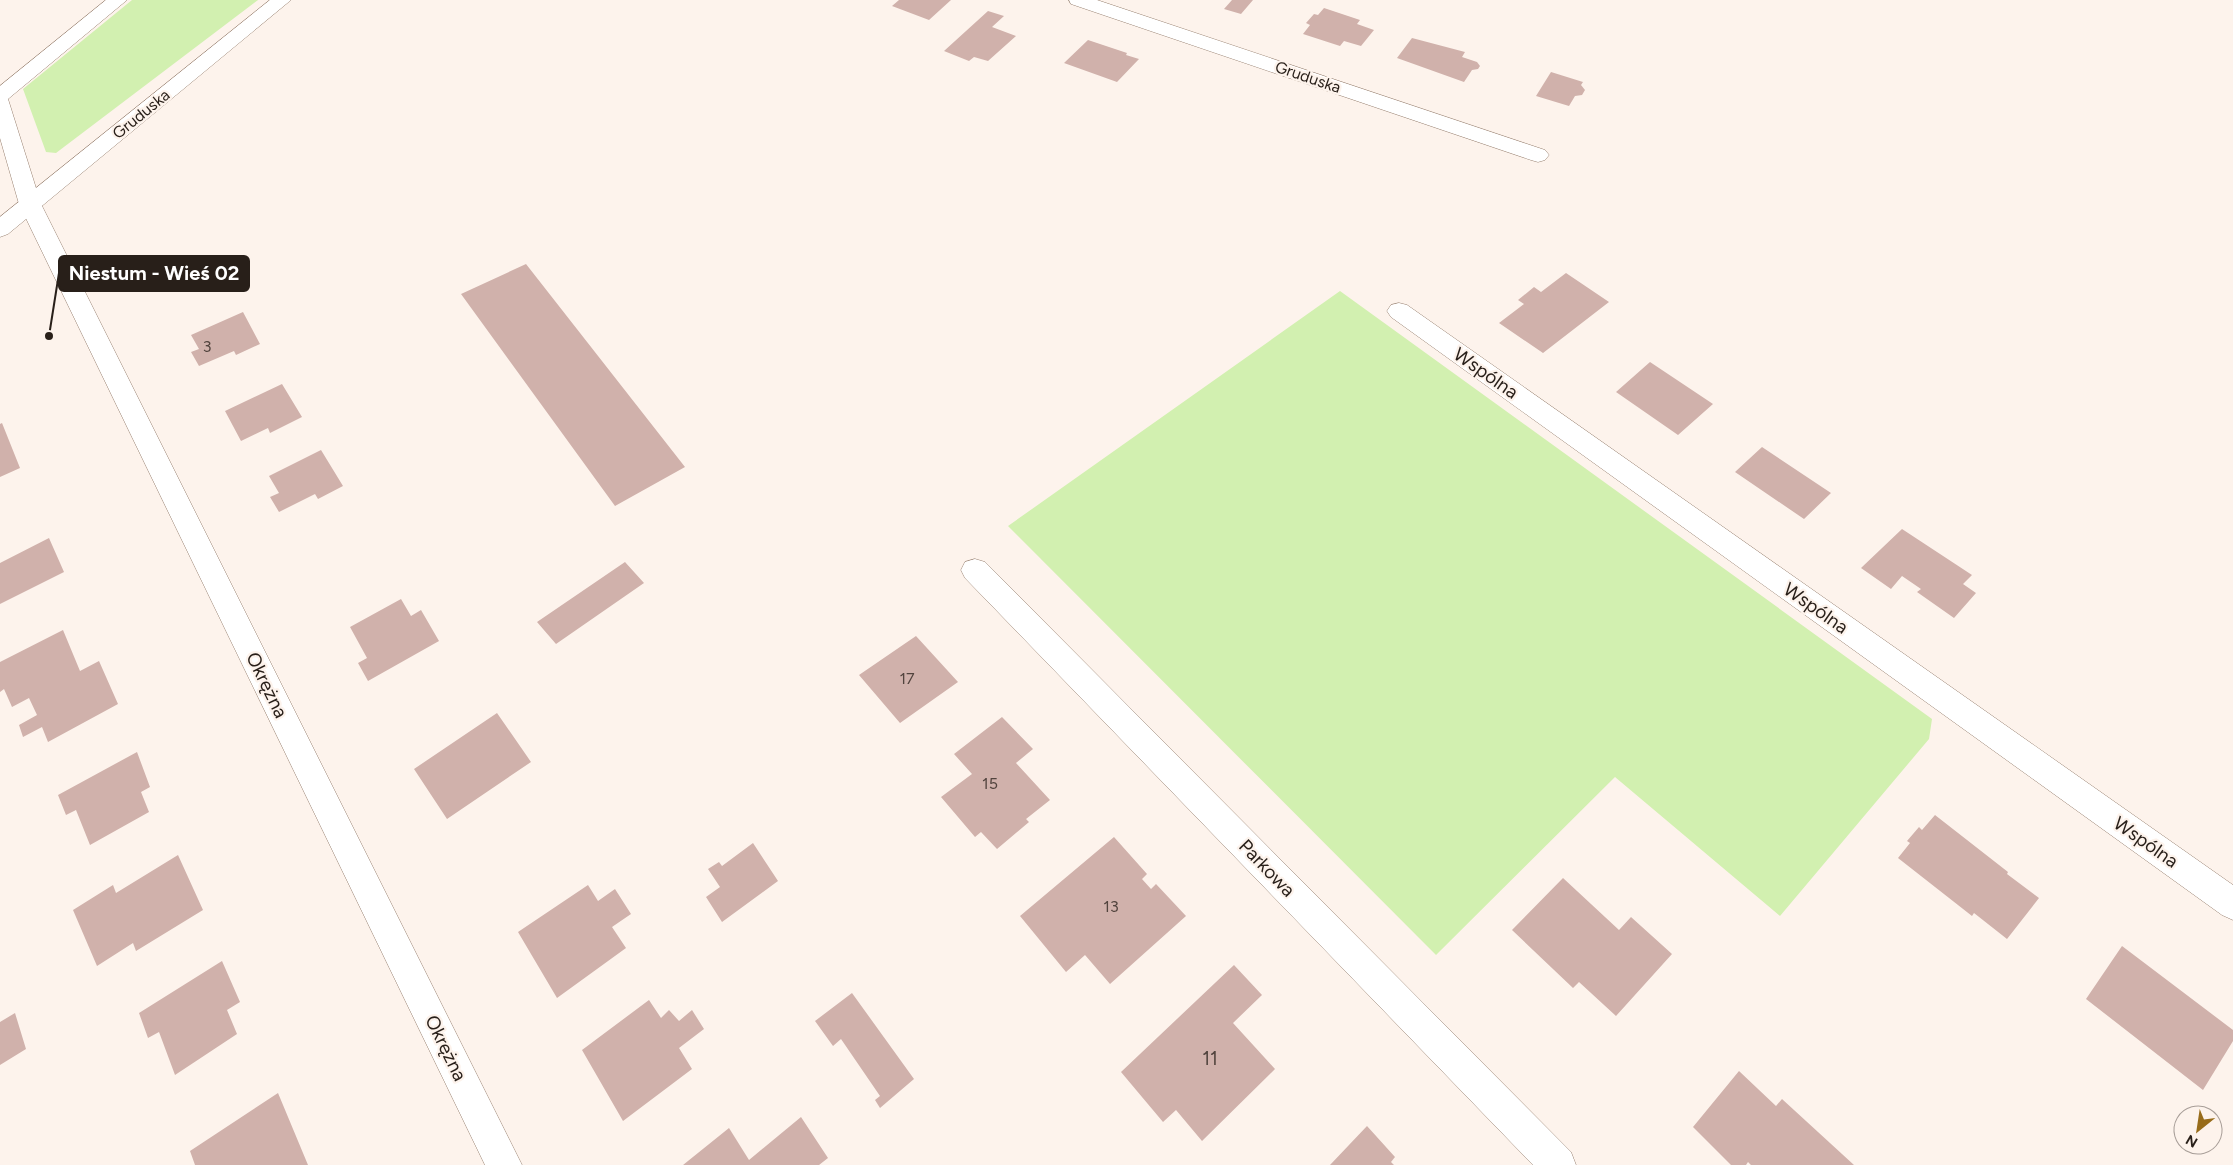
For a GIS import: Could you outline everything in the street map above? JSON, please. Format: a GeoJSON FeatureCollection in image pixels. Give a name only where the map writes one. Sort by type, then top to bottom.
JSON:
{"type":"FeatureCollection","features":[{"type":"Feature","properties":{"kind":"street"},"geometry":{"type":"LineString","coordinates":[[0,96],[118,0]]}},
{"type":"Feature","properties":{"kind":"street","name":"Gruduska"},"geometry":{"type":"LineString","coordinates":[[0,229],[282,0]]}},
{"type":"Feature","properties":{"kind":"street","name":"Gruduska"},"geometry":{"type":"LineString","coordinates":[[1078,0],[1538,155]]}},
{"type":"Feature","properties":{"kind":"street","name":"Okrężna"},"geometry":{"type":"LineString","coordinates":[[0,102],[30,204],[504,1165]]}},
{"type":"Feature","properties":{"kind":"street","name":"Wspólna"},"geometry":{"type":"LineString","coordinates":[[1399,311],[2233,904]]}},
{"type":"Feature","properties":{"kind":"street","name":"Parkowa"},"geometry":{"type":"LineString","coordinates":[[975,570],[1558,1165]]}},
{"type":"Feature","properties":{"kind":"green space"},"geometry":{"type":"Polygon","coordinates":[[[132,0],[258,0],[56,153],[46,152],[23,89],[132,0]]]}},
{"type":"Feature","properties":{"kind":"green space"},"geometry":{"type":"Polygon","coordinates":[[[1340,291],[1932,719],[1929,739],[1780,916],[1615,777],[1436,955],[1008,526],[1340,291]]]}},
{"type":"Feature","properties":{"kind":"building"},"geometry":{"type":"Polygon","coordinates":[[[899,0],[951,0],[929,20],[892,6],[899,0]]]}},
{"type":"Feature","properties":{"kind":"building"},"geometry":{"type":"Polygon","coordinates":[[[1232,0],[1253,0],[1241,14],[1224,9],[1232,0]]]}},
{"type":"Feature","properties":{"kind":"building"},"geometry":{"type":"Polygon","coordinates":[[[1324,8],[1360,20],[1357,24],[1374,30],[1361,46],[1344,41],[1340,46],[1303,34],[1310,25],[1306,23],[1314,14],[1318,15],[1324,8]]]}},
{"type":"Feature","properties":{"kind":"building"},"geometry":{"type":"Polygon","coordinates":[[[988,11],[1004,16],[992,27],[1016,36],[988,61],[974,57],[969,61],[944,51],[988,11]]]}},
{"type":"Feature","properties":{"kind":"building"},"geometry":{"type":"Polygon","coordinates":[[[1412,38],[1465,52],[1462,57],[1477,62],[1480,66],[1478,69],[1472,70],[1464,82],[1397,58],[1412,38]]]}},
{"type":"Feature","properties":{"kind":"building"},"geometry":{"type":"Polygon","coordinates":[[[1088,40],[1139,59],[1117,82],[1064,63],[1088,40]]]}},
{"type":"Feature","properties":{"kind":"building"},"geometry":{"type":"Polygon","coordinates":[[[1551,72],[1583,82],[1581,85],[1585,90],[1582,95],[1575,96],[1569,106],[1536,96],[1551,72]]]}},
{"type":"Feature","properties":{"kind":"building"},"geometry":{"type":"Polygon","coordinates":[[[526,264],[685,467],[615,506],[461,294],[526,264]]]}},
{"type":"Feature","properties":{"kind":"building"},"geometry":{"type":"Polygon","coordinates":[[[1566,273],[1609,302],[1543,353],[1499,323],[1524,304],[1518,300],[1534,287],[1541,292],[1566,273]]]}},
{"type":"Feature","properties":{"kind":"building"},"geometry":{"type":"Polygon","coordinates":[[[243,312],[260,344],[236,355],[234,351],[199,366],[191,352],[199,349],[191,335],[243,312]]]}},
{"type":"Feature","properties":{"kind":"building"},"geometry":{"type":"Polygon","coordinates":[[[1650,362],[1713,404],[1678,435],[1616,392],[1650,362]]]}},
{"type":"Feature","properties":{"kind":"building"},"geometry":{"type":"Polygon","coordinates":[[[282,384],[302,417],[270,433],[268,428],[241,441],[225,411],[282,384]]]}},
{"type":"Feature","properties":{"kind":"building"},"geometry":{"type":"Polygon","coordinates":[[[2,423],[20,468],[0,477],[0,424],[2,423]]]}},
{"type":"Feature","properties":{"kind":"building"},"geometry":{"type":"Polygon","coordinates":[[[1762,447],[1831,493],[1804,519],[1735,472],[1762,447]]]}},
{"type":"Feature","properties":{"kind":"building"},"geometry":{"type":"Polygon","coordinates":[[[321,450],[343,486],[318,499],[315,494],[279,512],[270,497],[279,493],[269,476],[321,450]]]}},
{"type":"Feature","properties":{"kind":"building"},"geometry":{"type":"Polygon","coordinates":[[[1902,529],[1972,575],[1963,584],[1976,593],[1954,618],[1917,592],[1921,589],[1902,576],[1891,589],[1861,568],[1902,529]]]}},
{"type":"Feature","properties":{"kind":"building"},"geometry":{"type":"Polygon","coordinates":[[[49,538],[64,572],[0,604],[0,563],[49,538]]]}},
{"type":"Feature","properties":{"kind":"building"},"geometry":{"type":"Polygon","coordinates":[[[625,562],[644,583],[556,644],[537,622],[625,562]]]}},
{"type":"Feature","properties":{"kind":"building"},"geometry":{"type":"Polygon","coordinates":[[[401,599],[411,616],[421,610],[439,641],[368,681],[358,663],[367,658],[350,627],[401,599]]]}},
{"type":"Feature","properties":{"kind":"building"},"geometry":{"type":"Polygon","coordinates":[[[63,630],[80,671],[99,661],[118,704],[48,742],[42,727],[23,737],[19,725],[37,715],[29,698],[12,707],[4,689],[0,692],[0,662],[63,630]]]}},
{"type":"Feature","properties":{"kind":"building"},"geometry":{"type":"Polygon","coordinates":[[[916,636],[958,682],[900,723],[859,675],[916,636]]]}},
{"type":"Feature","properties":{"kind":"building"},"geometry":{"type":"Polygon","coordinates":[[[497,713],[531,762],[447,819],[414,769],[497,713]]]}},
{"type":"Feature","properties":{"kind":"building"},"geometry":{"type":"Polygon","coordinates":[[[1002,717],[1033,749],[1016,763],[1050,800],[1026,819],[1029,822],[997,849],[981,832],[975,837],[941,797],[972,774],[954,754],[1002,717]]]}},
{"type":"Feature","properties":{"kind":"building"},"geometry":{"type":"Polygon","coordinates":[[[137,752],[150,787],[141,792],[149,812],[90,845],[76,810],[66,815],[58,795],[137,752]]]}},
{"type":"Feature","properties":{"kind":"building"},"geometry":{"type":"Polygon","coordinates":[[[1935,815],[2039,898],[2007,939],[1974,913],[1972,916],[1898,858],[1910,843],[1907,841],[1919,827],[1922,830],[1935,815]]]}},
{"type":"Feature","properties":{"kind":"building"},"geometry":{"type":"Polygon","coordinates":[[[1114,837],[1147,874],[1142,879],[1151,889],[1156,884],[1186,916],[1110,984],[1085,955],[1066,972],[1020,916],[1114,837]]]}},
{"type":"Feature","properties":{"kind":"building"},"geometry":{"type":"Polygon","coordinates":[[[753,843],[778,881],[722,922],[706,897],[720,887],[708,869],[719,862],[722,866],[753,843]]]}},
{"type":"Feature","properties":{"kind":"building"},"geometry":{"type":"Polygon","coordinates":[[[178,855],[203,910],[136,951],[133,943],[97,966],[73,910],[113,885],[116,893],[178,855]]]}},
{"type":"Feature","properties":{"kind":"building"},"geometry":{"type":"Polygon","coordinates":[[[1563,878],[1619,930],[1631,917],[1672,954],[1616,1016],[1579,982],[1573,988],[1512,930],[1563,878]]]}},
{"type":"Feature","properties":{"kind":"building"},"geometry":{"type":"Polygon","coordinates":[[[588,885],[598,901],[615,889],[631,914],[612,927],[626,948],[557,998],[518,932],[588,885]]]}},
{"type":"Feature","properties":{"kind":"building"},"geometry":{"type":"Polygon","coordinates":[[[2122,946],[2233,1030],[2233,1041],[2203,1090],[2086,999],[2122,946]]]}},
{"type":"Feature","properties":{"kind":"building"},"geometry":{"type":"Polygon","coordinates":[[[222,961],[240,1002],[227,1010],[237,1034],[175,1075],[159,1032],[148,1038],[139,1013],[222,961]]]}},
{"type":"Feature","properties":{"kind":"building"},"geometry":{"type":"Polygon","coordinates":[[[1234,965],[1262,995],[1233,1023],[1275,1069],[1202,1141],[1176,1110],[1163,1122],[1121,1072],[1234,965]]]}},
{"type":"Feature","properties":{"kind":"building"},"geometry":{"type":"Polygon","coordinates":[[[852,993],[914,1079],[880,1108],[875,1100],[880,1096],[841,1039],[833,1046],[815,1021],[852,993]]]}},
{"type":"Feature","properties":{"kind":"building"},"geometry":{"type":"Polygon","coordinates":[[[649,1000],[661,1018],[669,1010],[679,1021],[692,1010],[704,1029],[679,1048],[692,1069],[623,1121],[582,1050],[649,1000]]]}},
{"type":"Feature","properties":{"kind":"building"},"geometry":{"type":"Polygon","coordinates":[[[15,1013],[26,1049],[0,1065],[0,1022],[15,1013]]]}},
{"type":"Feature","properties":{"kind":"building"},"geometry":{"type":"Polygon","coordinates":[[[1739,1071],[1776,1106],[1782,1099],[1854,1165],[1751,1165],[1748,1162],[1746,1165],[1731,1165],[1693,1127],[1739,1071]]]}},
{"type":"Feature","properties":{"kind":"building"},"geometry":{"type":"Polygon","coordinates":[[[278,1093],[308,1165],[195,1165],[190,1151],[278,1093]]]}},
{"type":"Feature","properties":{"kind":"building"},"geometry":{"type":"Polygon","coordinates":[[[801,1117],[828,1158],[819,1165],[683,1165],[729,1128],[749,1160],[801,1117]]]}},
{"type":"Feature","properties":{"kind":"building"},"geometry":{"type":"Polygon","coordinates":[[[1367,1126],[1395,1157],[1391,1162],[1394,1165],[1330,1165],[1367,1126]]]}},
{"type":"Feature","properties":{"kind":"place","name":"Niestum - Wieś 02"},"geometry":{"type":"Point","coordinates":[49,336]}}]}
